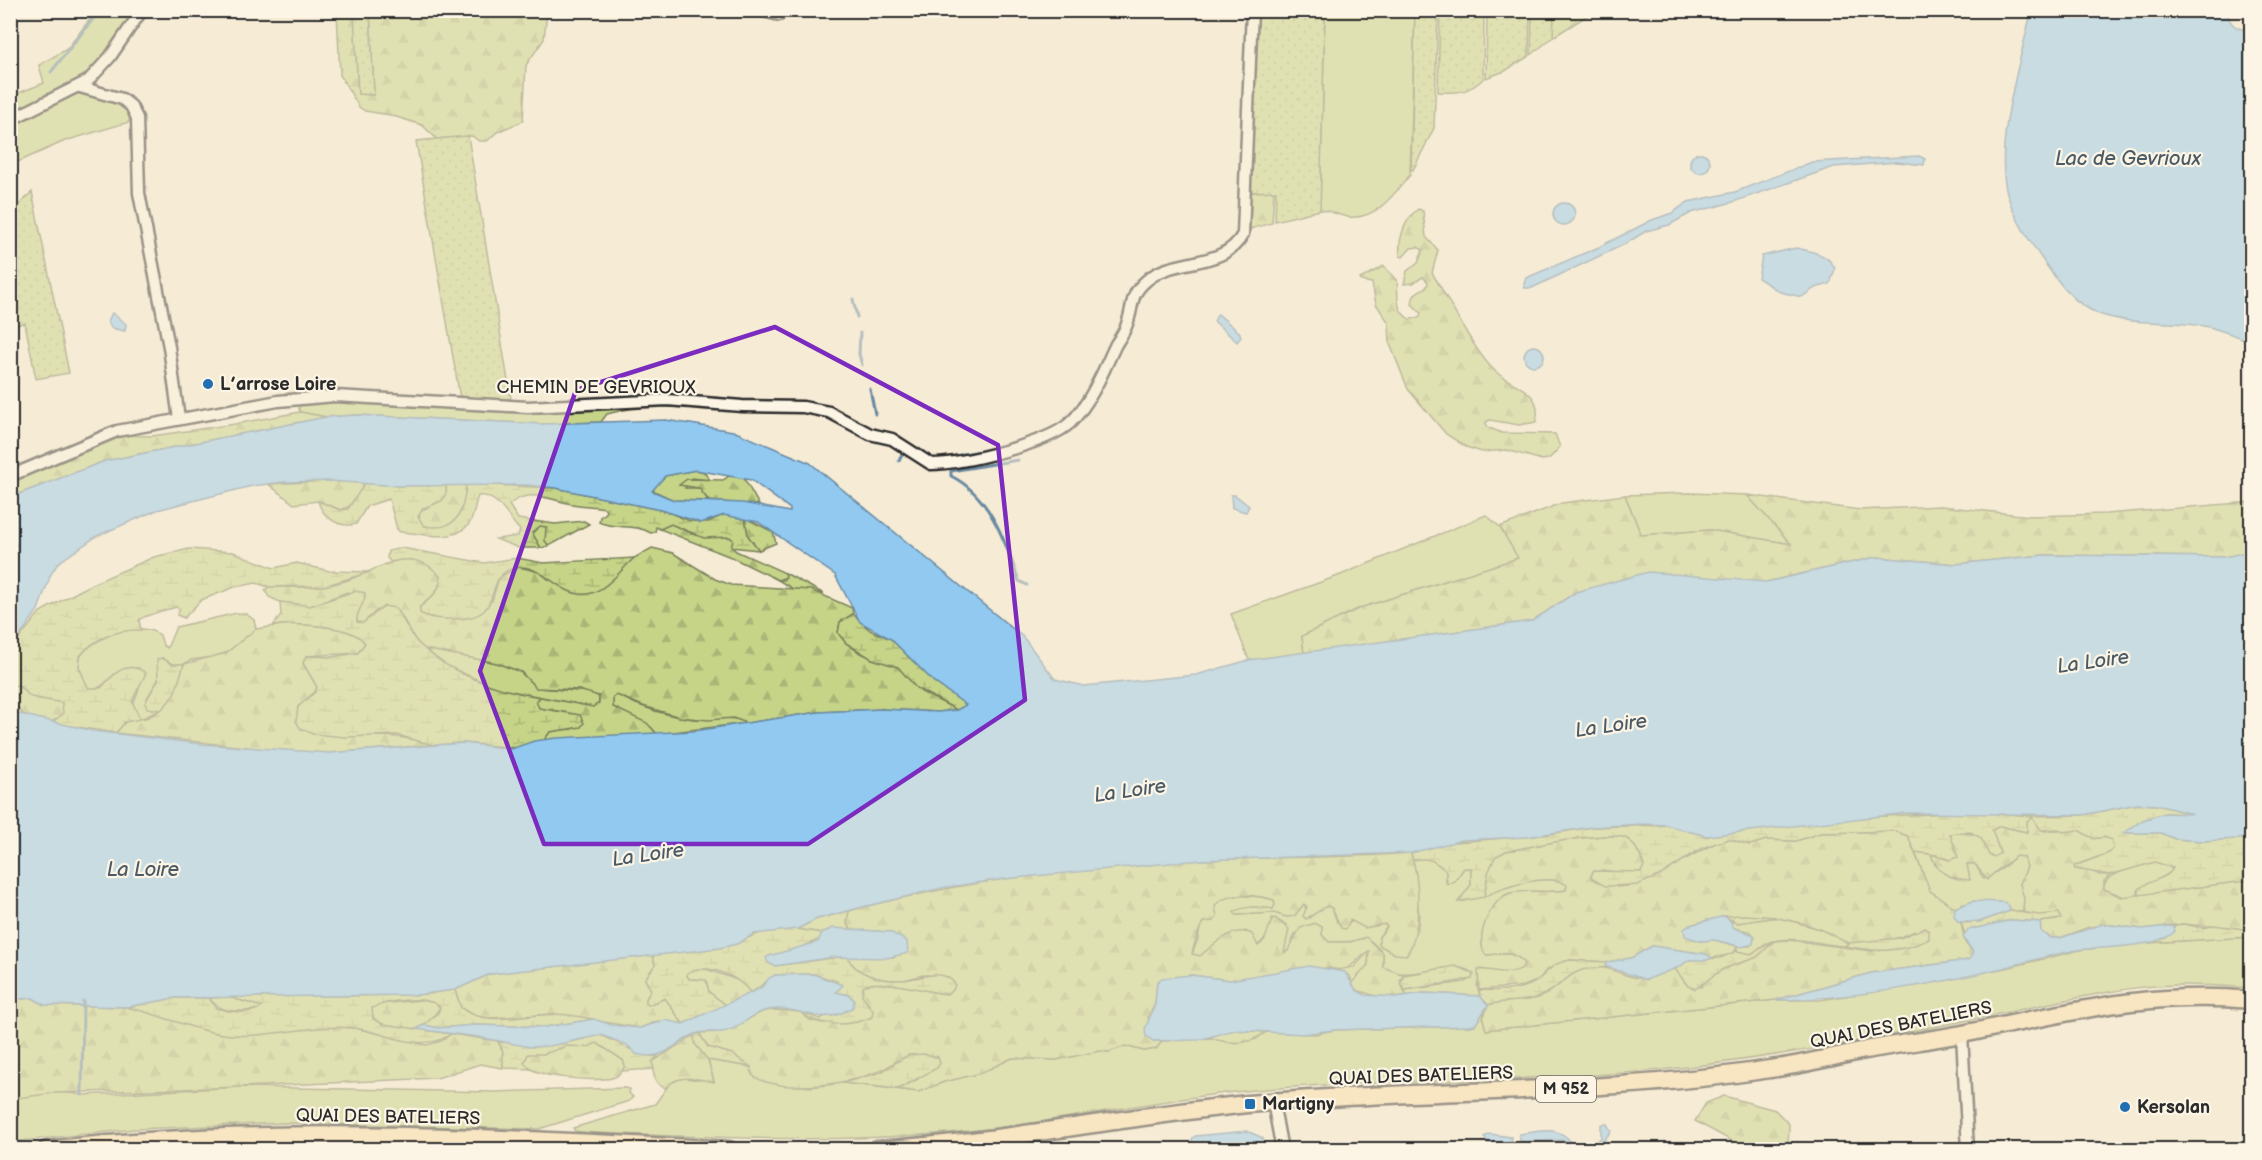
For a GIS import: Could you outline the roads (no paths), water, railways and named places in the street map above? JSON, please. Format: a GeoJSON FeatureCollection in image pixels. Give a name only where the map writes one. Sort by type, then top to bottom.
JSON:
{"type":"FeatureCollection","features":[{"type":"Feature","properties":{"kind":"main road","name":"QUAI DES BATELIERS"},"geometry":{"type":"LineString","coordinates":[[876,1149],[969,1142],[1205,1108],[1381,1095],[1536,1091],[1770,1070],[1962,1034],[2070,1010],[2138,1000],[2212,998],[2252,1000]]}},
{"type":"Feature","properties":{"kind":"main road","name":"QUAI DES BATELIERS"},"geometry":{"type":"LineString","coordinates":[[47,1149],[96,1147],[195,1137],[338,1135],[484,1138],[729,1149]]}},
{"type":"Feature","properties":{"kind":"street"},"geometry":{"type":"LineString","coordinates":[[10,120],[80,87],[111,57],[142,10]]}},
{"type":"Feature","properties":{"kind":"street"},"geometry":{"type":"LineString","coordinates":[[760,10],[779,15]]}},
{"type":"Feature","properties":{"kind":"street","name":"CHEMIN DE GEVRIOUX"},"geometry":{"type":"LineString","coordinates":[[10,476],[113,432],[316,397],[528,407],[667,400],[817,409],[838,416],[870,434],[899,443],[931,464],[1022,446],[1055,433],[1071,422],[1108,364],[1127,325],[1132,297],[1149,278],[1164,271],[1214,258],[1230,249],[1243,234],[1252,10]]}},
{"type":"Feature","properties":{"kind":"street"},"geometry":{"type":"LineString","coordinates":[[80,87],[122,99],[131,106],[137,118],[138,193],[169,347],[179,419]]}},
{"type":"Feature","properties":{"kind":"street"},"geometry":{"type":"LineString","coordinates":[[1962,1034],[1968,1149]]}},
{"type":"Feature","properties":{"kind":"street"},"geometry":{"type":"LineString","coordinates":[[1273,1102],[1282,1149]]}},
{"type":"Feature","properties":{"kind":"water","name":"Lac de Gevrioux"},"geometry":{"type":"Polygon","coordinates":[[[2048,10],[2227,11],[2234,26],[2251,30],[2251,342],[2204,326],[2125,320],[2090,310],[2061,285],[2028,237],[2007,193],[2004,173],[2006,128],[2031,13],[2048,10]]]}},
{"type":"Feature","properties":{"kind":"water"},"geometry":{"type":"Polygon","coordinates":[[[1700,153],[1707,156],[1710,163],[1707,170],[1700,173],[1693,170],[1690,163],[1693,156],[1700,153]]]}},
{"type":"Feature","properties":{"kind":"water"},"geometry":{"type":"Polygon","coordinates":[[[1919,156],[1925,159],[1924,165],[1897,162],[1834,167],[1733,202],[1691,213],[1669,225],[1646,231],[1625,244],[1532,288],[1525,288],[1526,278],[1672,213],[1688,202],[1735,192],[1812,162],[1919,156]]]}},
{"type":"Feature","properties":{"kind":"water"},"geometry":{"type":"Polygon","coordinates":[[[1564,203],[1572,206],[1575,214],[1572,222],[1564,225],[1556,222],[1553,214],[1556,206],[1564,203]]]}},
{"type":"Feature","properties":{"kind":"water"},"geometry":{"type":"Polygon","coordinates":[[[1796,248],[1819,254],[1829,260],[1835,269],[1830,284],[1815,288],[1802,297],[1780,292],[1758,278],[1762,256],[1796,248]]]}},
{"type":"Feature","properties":{"kind":"water"},"geometry":{"type":"Polygon","coordinates":[[[112,313],[126,324],[125,331],[111,328],[108,321],[112,313]]]}},
{"type":"Feature","properties":{"kind":"water"},"geometry":{"type":"Polygon","coordinates":[[[1218,314],[1240,333],[1241,337],[1237,342],[1214,321],[1218,314]]]}},
{"type":"Feature","properties":{"kind":"water"},"geometry":{"type":"Polygon","coordinates":[[[1534,346],[1541,349],[1544,356],[1541,363],[1534,366],[1527,363],[1524,356],[1527,349],[1534,346]]]}},
{"type":"Feature","properties":{"kind":"water","name":"La Loire"},"geometry":{"type":"Polygon","coordinates":[[[357,415],[542,424],[666,420],[733,431],[810,463],[1023,637],[1055,679],[1084,686],[1196,675],[1249,660],[1532,621],[1576,592],[1648,572],[1766,582],[1876,557],[1956,564],[2044,555],[2225,557],[2251,551],[2251,838],[2203,841],[2175,839],[2161,833],[2124,833],[2143,820],[2165,813],[2192,814],[2157,805],[2137,804],[2083,815],[1908,813],[1706,836],[1666,825],[1592,827],[1526,837],[1462,840],[1411,853],[1202,860],[1004,879],[942,888],[867,906],[817,919],[797,929],[754,934],[737,944],[720,948],[490,974],[455,990],[416,995],[175,998],[127,1007],[44,1005],[33,998],[11,1000],[11,712],[93,731],[202,744],[329,753],[464,743],[511,749],[534,741],[557,738],[694,731],[819,712],[882,709],[938,712],[957,710],[966,705],[934,682],[891,639],[860,622],[835,575],[758,522],[724,515],[701,523],[665,511],[556,488],[526,485],[399,486],[329,481],[285,482],[252,486],[157,510],[97,536],[58,563],[51,574],[38,610],[11,649],[11,561],[17,544],[11,544],[11,497],[105,461],[326,417],[357,415]],[[696,470],[665,476],[652,491],[674,500],[743,503],[790,512],[790,509],[751,480],[696,470]]]}},
{"type":"Feature","properties":{"kind":"water"},"geometry":{"type":"Polygon","coordinates":[[[1231,495],[1235,495],[1249,506],[1246,512],[1232,508],[1231,495]]]}},
{"type":"Feature","properties":{"kind":"water"},"geometry":{"type":"Polygon","coordinates":[[[1973,901],[2004,902],[2009,906],[2010,911],[1979,922],[1958,922],[1954,916],[1955,908],[1973,901]]]}},
{"type":"Feature","properties":{"kind":"water"},"geometry":{"type":"Polygon","coordinates":[[[1724,916],[1729,919],[1734,928],[1754,935],[1753,944],[1742,947],[1715,940],[1700,941],[1685,936],[1684,929],[1690,925],[1724,916]]]}},
{"type":"Feature","properties":{"kind":"water"},"geometry":{"type":"Polygon","coordinates":[[[2012,920],[2040,922],[2041,932],[2051,938],[2060,938],[2103,924],[2142,929],[2170,926],[2174,927],[2175,931],[2168,937],[2144,944],[2078,950],[1980,974],[1922,985],[1862,994],[1776,1000],[1871,973],[1969,960],[1973,952],[1963,937],[1968,930],[2012,920]]]}},
{"type":"Feature","properties":{"kind":"water"},"geometry":{"type":"Polygon","coordinates":[[[833,928],[890,932],[907,941],[908,953],[887,958],[835,957],[775,966],[768,963],[766,958],[769,956],[818,942],[822,933],[833,928]]]}},
{"type":"Feature","properties":{"kind":"water"},"geometry":{"type":"Polygon","coordinates":[[[1652,946],[1706,954],[1712,958],[1689,960],[1679,967],[1646,980],[1605,966],[1607,962],[1631,958],[1652,946]]]}},
{"type":"Feature","properties":{"kind":"water"},"geometry":{"type":"Polygon","coordinates":[[[1309,966],[1345,972],[1356,990],[1365,995],[1396,997],[1424,993],[1480,996],[1488,1005],[1475,1025],[1468,1026],[1334,1030],[1303,1034],[1234,1030],[1199,1040],[1153,1041],[1146,1036],[1145,1029],[1155,1004],[1157,982],[1162,978],[1191,975],[1230,980],[1309,966]]]}},
{"type":"Feature","properties":{"kind":"water"},"geometry":{"type":"Polygon","coordinates":[[[813,974],[843,985],[836,992],[849,995],[854,1000],[853,1007],[840,1014],[829,1016],[777,1009],[764,1011],[733,1029],[695,1034],[654,1056],[636,1054],[627,1045],[601,1035],[550,1046],[530,1047],[417,1029],[424,1025],[439,1028],[475,1025],[545,1027],[594,1019],[612,1025],[640,1028],[665,1020],[683,1024],[761,988],[769,978],[775,975],[813,974]]]}},
{"type":"Feature","properties":{"kind":"water"},"geometry":{"type":"Polygon","coordinates":[[[1607,1124],[1611,1131],[1602,1143],[1576,1149],[1565,1140],[1521,1142],[1519,1137],[1520,1134],[1549,1131],[1562,1134],[1573,1144],[1597,1141],[1601,1138],[1601,1125],[1607,1124]]]}},
{"type":"Feature","properties":{"kind":"water"},"geometry":{"type":"Polygon","coordinates":[[[1247,1131],[1263,1138],[1263,1147],[1259,1150],[1193,1149],[1192,1139],[1195,1136],[1247,1131]]]}},
{"type":"Feature","properties":{"kind":"water"},"geometry":{"type":"Polygon","coordinates":[[[1490,1134],[1511,1137],[1512,1141],[1504,1144],[1489,1144],[1484,1137],[1490,1134]]]}},
{"type":"Feature","properties":{"kind":"waterway"},"geometry":{"type":"LineString","coordinates":[[51,72],[100,10]]}},
{"type":"Feature","properties":{"kind":"waterway"},"geometry":{"type":"LineString","coordinates":[[853,299],[857,317]]}},
{"type":"Feature","properties":{"kind":"waterway"},"geometry":{"type":"LineString","coordinates":[[860,333],[859,354],[862,365]]}},
{"type":"Feature","properties":{"kind":"waterway"},"geometry":{"type":"LineString","coordinates":[[870,389],[875,414]]}},
{"type":"Feature","properties":{"kind":"waterway"},"geometry":{"type":"LineString","coordinates":[[877,441],[884,443]]}},
{"type":"Feature","properties":{"kind":"waterway"},"geometry":{"type":"LineString","coordinates":[[899,461],[903,451],[901,449]]}},
{"type":"Feature","properties":{"kind":"waterway"},"geometry":{"type":"LineString","coordinates":[[962,454],[982,451]]}},
{"type":"Feature","properties":{"kind":"waterway"},"geometry":{"type":"LineString","coordinates":[[1018,460],[951,471],[951,476],[965,484],[986,508],[1002,536],[1019,581],[1027,585]]}},
{"type":"Feature","properties":{"kind":"waterway"},"geometry":{"type":"LineString","coordinates":[[82,1095],[83,1001]]}},
{"type":"Feature","properties":{"kind":"waterway"},"geometry":{"type":"LineString","coordinates":[[1961,1127],[1962,1137]]}},
{"type":"Feature","properties":{"kind":"place","name":"L’arrose Loire"},"geometry":{"type":"Point","coordinates":[208,384]}},
{"type":"Feature","properties":{"kind":"place","name":"Martigny"},"geometry":{"type":"Point","coordinates":[1250,1104]}},
{"type":"Feature","properties":{"kind":"place","name":"Kersolan"},"geometry":{"type":"Point","coordinates":[2125,1107]}}]}
